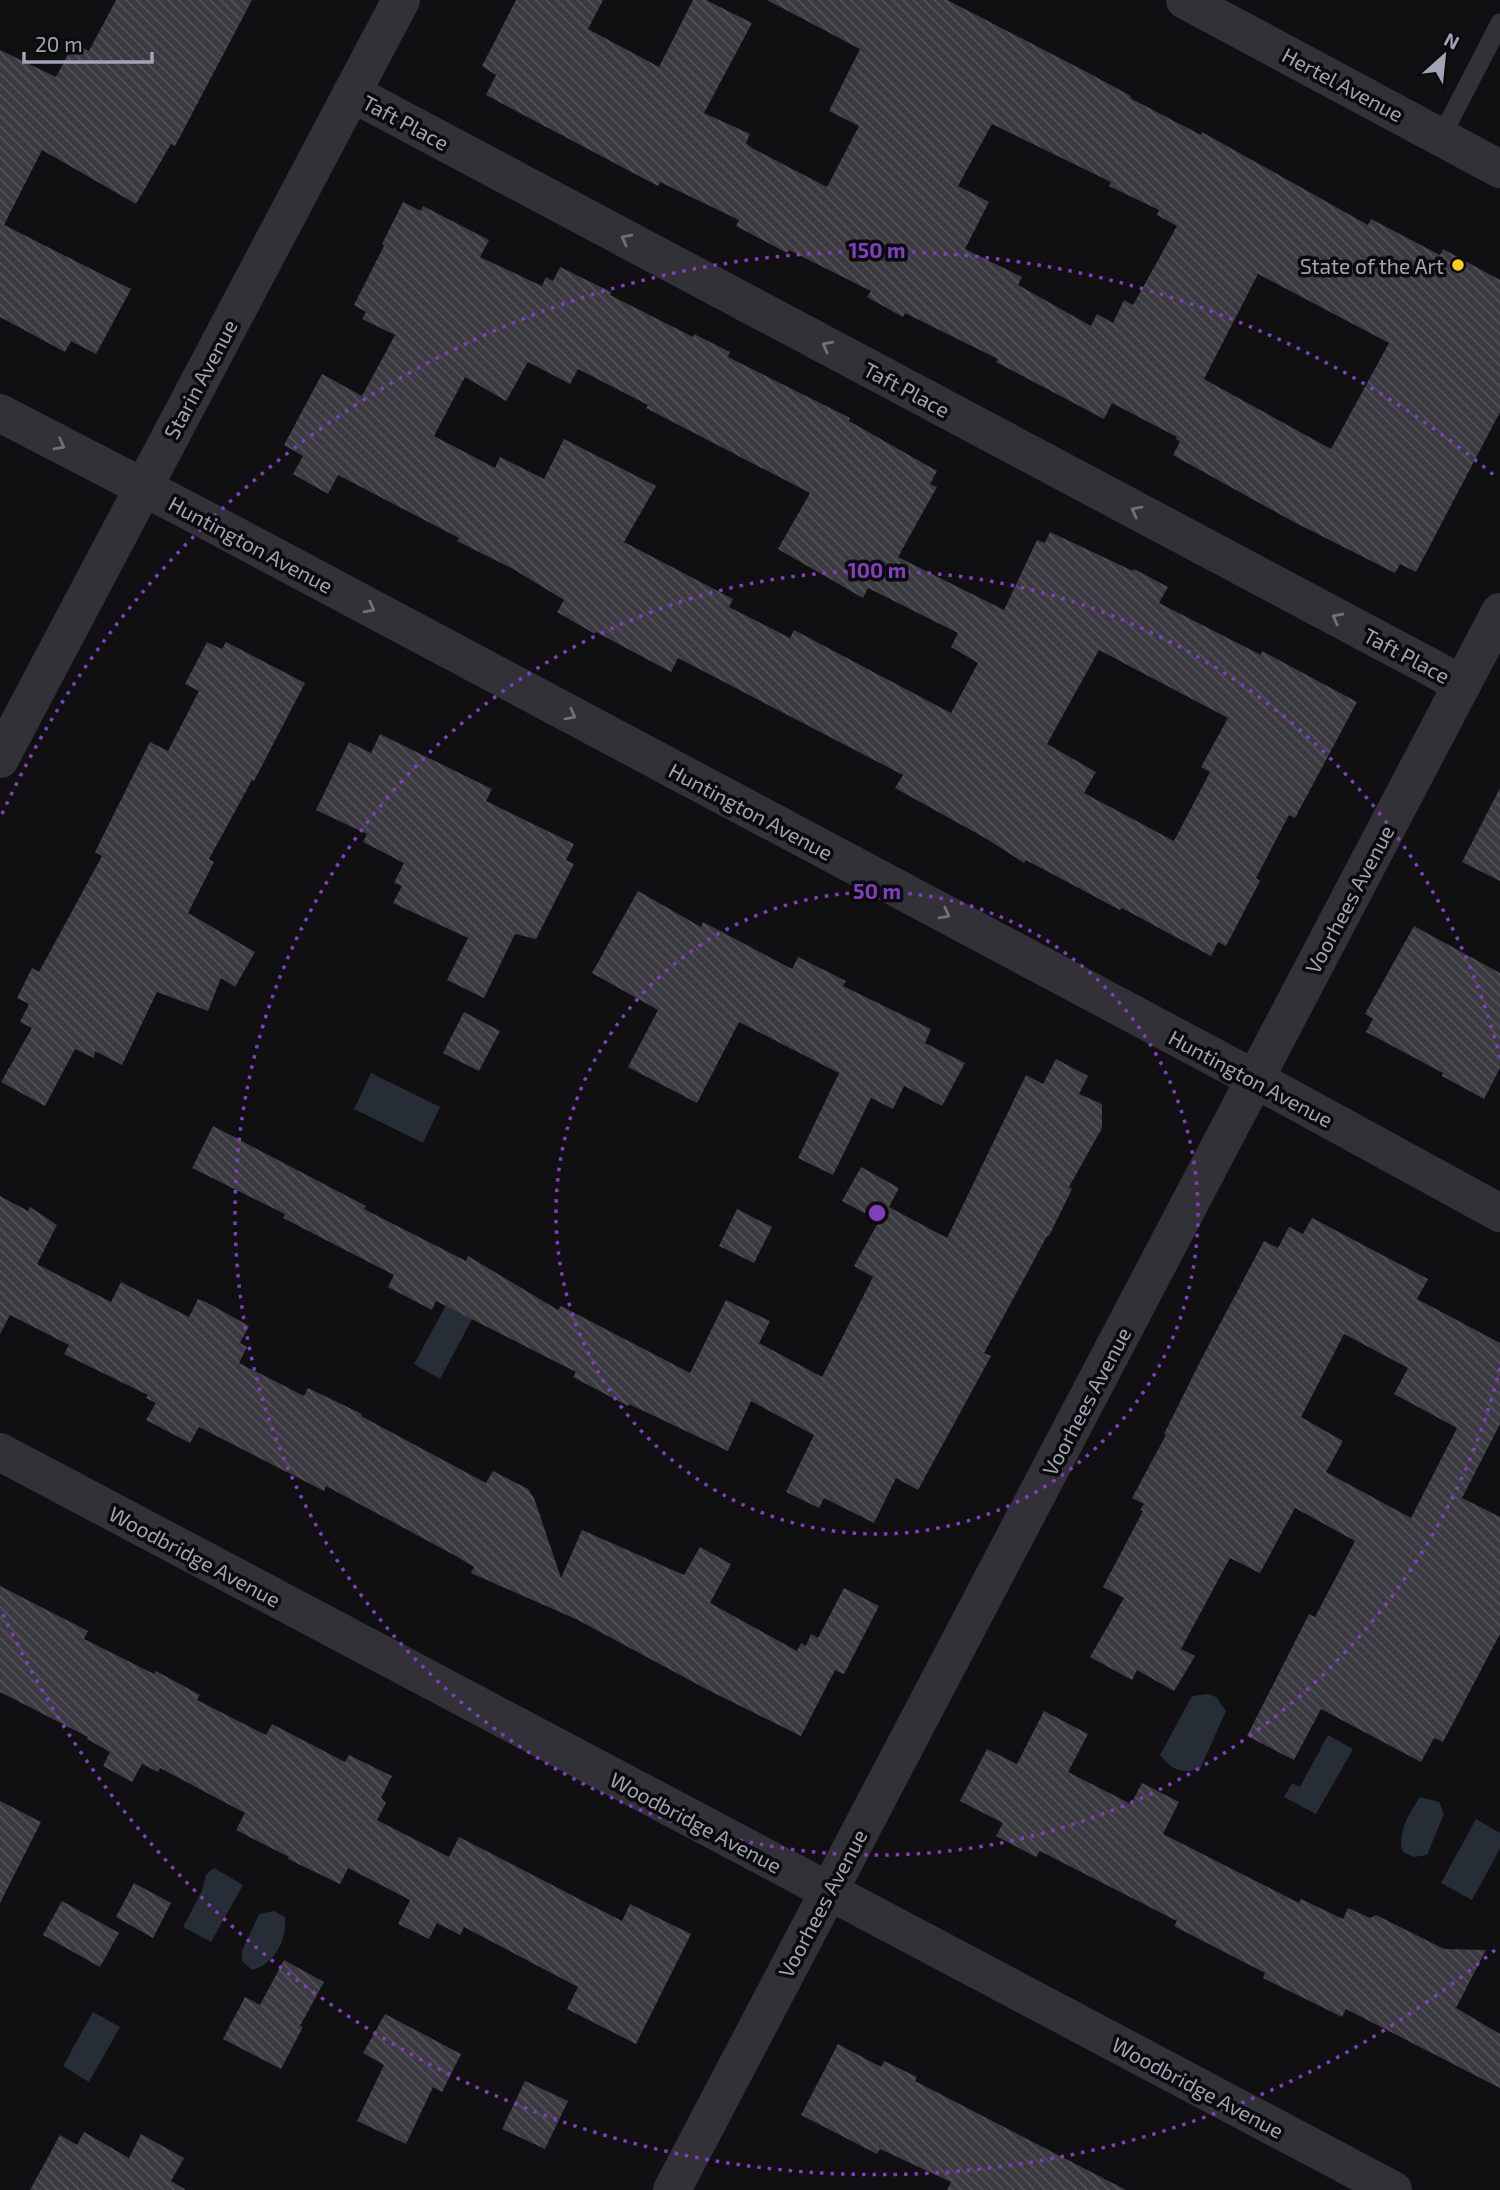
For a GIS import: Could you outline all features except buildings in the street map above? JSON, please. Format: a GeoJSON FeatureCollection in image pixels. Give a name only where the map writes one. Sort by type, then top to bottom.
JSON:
{"type":"FeatureCollection","features":[{"type":"Feature","properties":{"kind":"street","name":"Starin Avenue"},"geometry":{"type":"LineString","coordinates":[[0,759],[401,0]]}},
{"type":"Feature","properties":{"kind":"street","name":"Hertel Avenue"},"geometry":{"type":"LineString","coordinates":[[1185,0],[1500,169]]}},
{"type":"Feature","properties":{"kind":"street","name":"Taft Place"},"geometry":{"type":"LineString","coordinates":[[352,93],[1462,684]]}},
{"type":"Feature","properties":{"kind":"street","name":"Huntington Avenue"},"geometry":{"type":"LineString","coordinates":[[0,413],[1255,1079],[1500,1213]]}},
{"type":"Feature","properties":{"kind":"street","name":"Voorhees Avenue"},"geometry":{"type":"LineString","coordinates":[[672,2190],[1500,612]]}},
{"type":"Feature","properties":{"kind":"street","name":"Woodbridge Avenue"},"geometry":{"type":"LineString","coordinates":[[0,1452],[1393,2190]]}},
{"type":"Feature","properties":{"kind":"lane"},"geometry":{"type":"LineString","coordinates":[[1441,137],[1500,23]]}},
{"type":"Feature","properties":{"kind":"shaded area"},"geometry":{"type":"Polygon","coordinates":[[[371,1073],[440,1107],[423,1143],[354,1109],[371,1073]]]}},
{"type":"Feature","properties":{"kind":"shaded area"},"geometry":{"type":"Polygon","coordinates":[[[451,1296],[477,1310],[440,1379],[414,1364],[451,1296]]]}},
{"type":"Feature","properties":{"kind":"shaded area"},"geometry":{"type":"Polygon","coordinates":[[[1208,1694],[1216,1697],[1226,1711],[1200,1769],[1177,1770],[1160,1755],[1192,1696],[1208,1694]]]}},
{"type":"Feature","properties":{"kind":"shaded area"},"geometry":{"type":"Polygon","coordinates":[[[1328,1735],[1353,1749],[1316,1814],[1284,1797],[1292,1783],[1300,1787],[1328,1735]]]}},
{"type":"Feature","properties":{"kind":"shaded area"},"geometry":{"type":"Polygon","coordinates":[[[1420,1797],[1439,1802],[1444,1814],[1427,1855],[1414,1857],[1403,1852],[1401,1838],[1408,1816],[1420,1797]]]}},
{"type":"Feature","properties":{"kind":"shaded area"},"geometry":{"type":"Polygon","coordinates":[[[1476,1819],[1500,1833],[1500,1849],[1472,1900],[1441,1883],[1476,1819]]]}},
{"type":"Feature","properties":{"kind":"shaded area"},"geometry":{"type":"Polygon","coordinates":[[[214,1868],[243,1885],[211,1942],[183,1927],[202,1891],[206,1875],[214,1868]]]}},
{"type":"Feature","properties":{"kind":"shaded area"},"geometry":{"type":"Polygon","coordinates":[[[274,1911],[285,1917],[282,1942],[273,1957],[252,1970],[242,1961],[242,1951],[259,1914],[274,1911]]]}},
{"type":"Feature","properties":{"kind":"shaded area"},"geometry":{"type":"Polygon","coordinates":[[[93,2012],[120,2027],[89,2082],[63,2066],[93,2012]]]}},
{"type":"Feature","properties":{"kind":"place","name":"State of the Art"},"geometry":{"type":"Point","coordinates":[1458,265]}}]}
